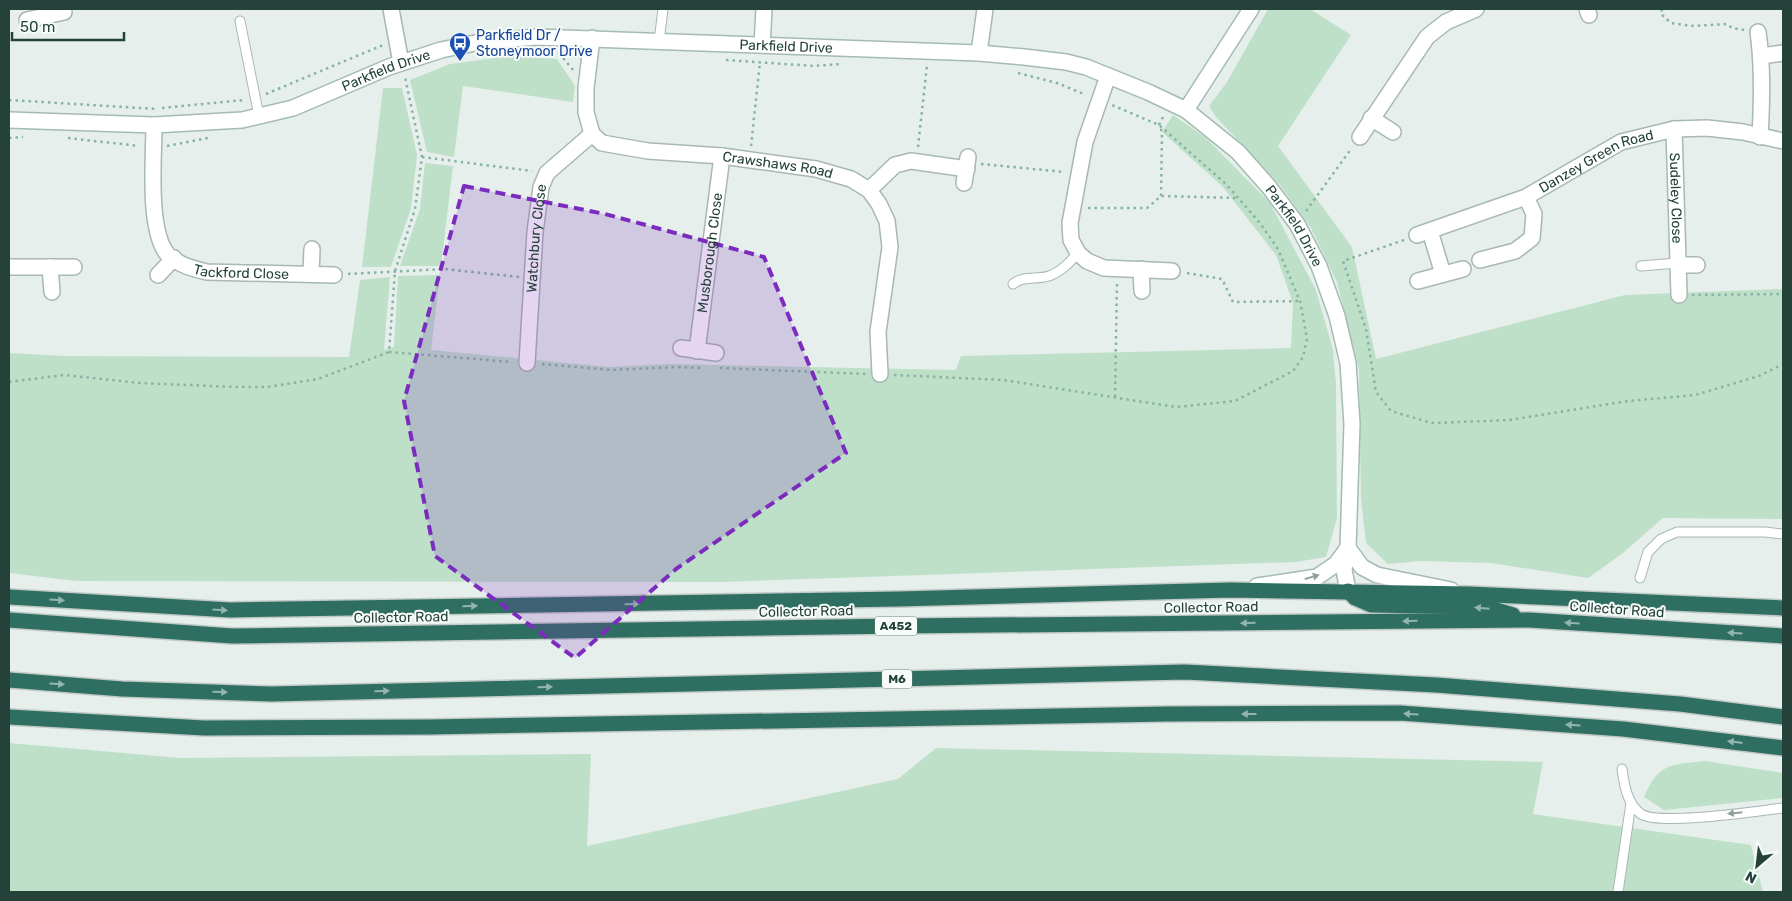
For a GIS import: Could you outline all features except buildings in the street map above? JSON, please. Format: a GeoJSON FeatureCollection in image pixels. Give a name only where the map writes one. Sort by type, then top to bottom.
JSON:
{"type":"FeatureCollection","features":[{"type":"Feature","properties":{"kind":"highway","name":"Collector Road"},"geometry":{"type":"LineString","coordinates":[[9,597],[230,610],[899,599],[1230,590],[1469,594],[1783,608]]}},
{"type":"Feature","properties":{"kind":"highway"},"geometry":{"type":"LineString","coordinates":[[1348,591],[1355,598],[1371,606],[1486,607],[1529,620]]}},
{"type":"Feature","properties":{"kind":"highway","name":"Collector Road"},"geometry":{"type":"LineString","coordinates":[[9,620],[232,636],[900,626],[1529,620],[1783,636]]}},
{"type":"Feature","properties":{"kind":"highway","name":"M6"},"geometry":{"type":"LineString","coordinates":[[9,680],[122,689],[272,694],[1185,672],[1436,685],[1680,704],[1783,716]]}},
{"type":"Feature","properties":{"kind":"highway"},"geometry":{"type":"LineString","coordinates":[[9,718],[214,728],[430,727],[1167,714],[1400,713],[1623,729],[1783,748]]}},
{"type":"Feature","properties":{"kind":"street"},"geometry":{"type":"LineString","coordinates":[[391,9],[403,69]]}},
{"type":"Feature","properties":{"kind":"street"},"geometry":{"type":"LineString","coordinates":[[762,45],[764,9]]}},
{"type":"Feature","properties":{"kind":"street"},"geometry":{"type":"LineString","coordinates":[[979,53],[985,9]]}},
{"type":"Feature","properties":{"kind":"street"},"geometry":{"type":"LineString","coordinates":[[1186,110],[1252,9]]}},
{"type":"Feature","properties":{"kind":"street"},"geometry":{"type":"LineString","coordinates":[[1360,137],[1427,37],[1446,22],[1476,9]]}},
{"type":"Feature","properties":{"kind":"street"},"geometry":{"type":"LineString","coordinates":[[27,20],[45,12],[64,12]]}},
{"type":"Feature","properties":{"kind":"street"},"geometry":{"type":"LineString","coordinates":[[1758,32],[1762,56],[1760,137]]}},
{"type":"Feature","properties":{"kind":"street","name":"Parkfield Drive"},"geometry":{"type":"LineString","coordinates":[[9,120],[154,125],[242,120],[293,108],[403,69],[441,50],[480,42],[536,37],[979,53],[1066,62],[1086,67],[1186,110],[1238,152],[1269,187],[1297,224],[1320,266],[1338,316],[1348,363],[1352,424],[1348,548],[1344,570],[1348,591]]}},
{"type":"Feature","properties":{"kind":"street"},"geometry":{"type":"LineString","coordinates":[[592,38],[586,88],[586,112],[592,134]]}},
{"type":"Feature","properties":{"kind":"street"},"geometry":{"type":"LineString","coordinates":[[1762,56],[1783,53]]}},
{"type":"Feature","properties":{"kind":"street"},"geometry":{"type":"LineString","coordinates":[[1108,76],[1085,142],[1072,209],[1070,223],[1071,240],[1078,253],[1087,261],[1104,268],[1172,271]]}},
{"type":"Feature","properties":{"kind":"street"},"geometry":{"type":"LineString","coordinates":[[1371,118],[1393,132]]}},
{"type":"Feature","properties":{"kind":"street","name":"Tackford Close"},"geometry":{"type":"LineString","coordinates":[[154,125],[153,213],[159,236],[169,255],[188,267],[207,272],[334,275]]}},
{"type":"Feature","properties":{"kind":"street","name":"Danzey Green Road"},"geometry":{"type":"LineString","coordinates":[[1424,233],[1526,197],[1621,142],[1674,129],[1707,128],[1743,132],[1783,141]]}},
{"type":"Feature","properties":{"kind":"street","name":"Sudeley Close"},"geometry":{"type":"LineString","coordinates":[[1674,129],[1679,295]]}},
{"type":"Feature","properties":{"kind":"street","name":"Crawshaws Road"},"geometry":{"type":"LineString","coordinates":[[592,134],[602,142],[648,151],[722,156],[816,169],[851,179],[869,190]]}},
{"type":"Feature","properties":{"kind":"street","name":"Watchbury Close"},"geometry":{"type":"LineString","coordinates":[[526,363],[541,187],[546,173],[592,134]]}},
{"type":"Feature","properties":{"kind":"street","name":"Musborough Close"},"geometry":{"type":"LineString","coordinates":[[697,351],[722,156]]}},
{"type":"Feature","properties":{"kind":"street"},"geometry":{"type":"LineString","coordinates":[[880,374],[878,332],[890,247],[887,221],[869,190],[895,165],[916,161],[966,168]]}},
{"type":"Feature","properties":{"kind":"street"},"geometry":{"type":"LineString","coordinates":[[1480,260],[1515,251],[1532,238],[1534,214],[1526,197]]}},
{"type":"Feature","properties":{"kind":"street"},"geometry":{"type":"LineString","coordinates":[[1424,233],[1443,274]]}},
{"type":"Feature","properties":{"kind":"street"},"geometry":{"type":"LineString","coordinates":[[311,274],[312,249]]}},
{"type":"Feature","properties":{"kind":"street","name":"Tackford Close"},"geometry":{"type":"LineString","coordinates":[[158,275],[174,258]]}},
{"type":"Feature","properties":{"kind":"street"},"geometry":{"type":"LineString","coordinates":[[1677,264],[1697,265]]}},
{"type":"Feature","properties":{"kind":"street"},"geometry":{"type":"LineString","coordinates":[[9,267],[74,267]]}},
{"type":"Feature","properties":{"kind":"street"},"geometry":{"type":"LineString","coordinates":[[50,267],[52,292]]}},
{"type":"Feature","properties":{"kind":"street"},"geometry":{"type":"LineString","coordinates":[[1418,281],[1463,269]]}},
{"type":"Feature","properties":{"kind":"street"},"geometry":{"type":"LineString","coordinates":[[1140,270],[1142,291]]}},
{"type":"Feature","properties":{"kind":"street"},"geometry":{"type":"LineString","coordinates":[[681,348],[697,351],[715,361]]}},
{"type":"Feature","properties":{"kind":"street"},"geometry":{"type":"LineString","coordinates":[[1230,590],[1317,577],[1336,564],[1348,548],[1362,567],[1376,575],[1469,594]]}},
{"type":"Feature","properties":{"kind":"lane"},"geometry":{"type":"LineString","coordinates":[[659,41],[663,9]]}},
{"type":"Feature","properties":{"kind":"lane"},"geometry":{"type":"LineString","coordinates":[[240,21],[258,116]]}},
{"type":"Feature","properties":{"kind":"lane"},"geometry":{"type":"LineString","coordinates":[[1013,284],[1023,278],[1049,276],[1066,266],[1078,253]]}},
{"type":"Feature","properties":{"kind":"lane"},"geometry":{"type":"LineString","coordinates":[[1641,266],[1677,264]]}},
{"type":"Feature","properties":{"kind":"lane"},"geometry":{"type":"LineString","coordinates":[[1640,578],[1648,552],[1661,539],[1677,532],[1765,532],[1783,534]]}},
{"type":"Feature","properties":{"kind":"lane"},"geometry":{"type":"LineString","coordinates":[[1622,769],[1631,803],[1642,815],[1669,820],[1783,808]]}},
{"type":"Feature","properties":{"kind":"lane"},"geometry":{"type":"LineString","coordinates":[[1618,892],[1631,803]]}},
{"type":"Feature","properties":{"kind":"path"},"geometry":{"type":"LineString","coordinates":[[1662,9],[1662,14],[1672,23],[1691,26],[1727,24],[1732,28],[1758,32]]}},
{"type":"Feature","properties":{"kind":"path"},"geometry":{"type":"LineString","coordinates":[[9,100],[158,109],[255,98],[397,40]]}},
{"type":"Feature","properties":{"kind":"path"},"geometry":{"type":"LineString","coordinates":[[749,160],[762,45]]}},
{"type":"Feature","properties":{"kind":"path"},"geometry":{"type":"LineString","coordinates":[[916,161],[928,65]]}},
{"type":"Feature","properties":{"kind":"path"},"geometry":{"type":"LineString","coordinates":[[389,352],[395,271],[416,209],[422,157],[403,69]]}},
{"type":"Feature","properties":{"kind":"path"},"geometry":{"type":"LineString","coordinates":[[1161,196],[1162,132],[1159,125],[1169,102]]}},
{"type":"Feature","properties":{"kind":"path"},"geometry":{"type":"LineString","coordinates":[[1297,224],[1360,137]]}},
{"type":"Feature","properties":{"kind":"path"},"geometry":{"type":"LineString","coordinates":[[422,157],[546,173]]}},
{"type":"Feature","properties":{"kind":"path"},"geometry":{"type":"LineString","coordinates":[[966,168],[1079,173]]}},
{"type":"Feature","properties":{"kind":"path"},"geometry":{"type":"LineString","coordinates":[[1072,209],[1147,208],[1161,196],[1238,198]]}},
{"type":"Feature","properties":{"kind":"path"},"geometry":{"type":"LineString","coordinates":[[1424,233],[1343,261],[1366,329],[1376,392],[1391,411],[1432,423],[1509,420],[1628,401],[1695,396],[1759,376],[1783,364]]}},
{"type":"Feature","properties":{"kind":"path"},"geometry":{"type":"LineString","coordinates":[[1116,397],[1117,268]]}},
{"type":"Feature","properties":{"kind":"path"},"geometry":{"type":"LineString","coordinates":[[334,275],[445,269],[533,279]]}},
{"type":"Feature","properties":{"kind":"path"},"geometry":{"type":"LineString","coordinates":[[1172,271],[1222,279],[1233,302],[1300,301]]}},
{"type":"Feature","properties":{"kind":"path"},"geometry":{"type":"LineString","coordinates":[[1679,295],[1783,294]]}},
{"type":"Feature","properties":{"kind":"path"},"geometry":{"type":"LineString","coordinates":[[9,382],[64,374],[140,383],[236,388],[267,387],[318,379],[389,352],[611,370],[676,367],[705,368]]}},
{"type":"Feature","properties":{"kind":"path"},"geometry":{"type":"LineString","coordinates":[[715,361],[880,374]]}},
{"type":"Feature","properties":{"kind":"highlighted area"},"geometry":{"type":"Polygon","coordinates":[[[464,186],[605,214],[764,257],[846,453],[676,569],[575,658],[435,556],[404,401],[464,186]]]}},
{"type":"Feature","properties":{"kind":"green space"},"geometry":{"type":"Polygon","coordinates":[[[1268,9],[1310,9],[1351,35],[1278,146],[1352,247],[1376,359],[1625,295],[1783,289],[1783,519],[1663,518],[1623,553],[1588,578],[1491,563],[1420,561],[1388,564],[1366,543],[1361,499],[1359,370],[1337,282],[1311,228],[1280,185],[1216,117],[1209,106],[1227,82],[1268,9]]]}},
{"type":"Feature","properties":{"kind":"green space"},"geometry":{"type":"Polygon","coordinates":[[[510,56],[557,59],[575,86],[573,102],[463,86],[454,157],[427,152],[410,80],[450,64],[510,56]]]}},
{"type":"Feature","properties":{"kind":"green space"},"geometry":{"type":"Polygon","coordinates":[[[383,88],[402,88],[417,155],[411,208],[391,267],[362,267],[383,88]]]}},
{"type":"Feature","properties":{"kind":"green space"},"geometry":{"type":"Polygon","coordinates":[[[1173,115],[1206,138],[1270,203],[1316,290],[1333,350],[1336,384],[1337,518],[1326,557],[1296,562],[722,582],[76,581],[9,573],[9,353],[65,356],[349,357],[360,280],[390,277],[384,350],[394,347],[398,276],[440,275],[431,350],[609,367],[669,364],[956,370],[961,356],[1291,348],[1293,303],[1276,255],[1222,186],[1162,132],[1173,115]]]}},
{"type":"Feature","properties":{"kind":"green space"},"geometry":{"type":"Polygon","coordinates":[[[425,163],[453,166],[441,266],[400,266],[420,209],[425,163]]]}},
{"type":"Feature","properties":{"kind":"green space"},"geometry":{"type":"Polygon","coordinates":[[[9,743],[181,758],[591,754],[587,846],[898,779],[936,748],[1543,762],[1533,814],[1751,845],[1763,892],[9,892],[9,743]]]}},
{"type":"Feature","properties":{"kind":"green space"},"geometry":{"type":"Polygon","coordinates":[[[1705,761],[1783,773],[1783,798],[1664,810],[1644,797],[1655,777],[1667,767],[1705,761]]]}},
{"type":"Feature","properties":{"kind":"place","name":"Parkfield Dr / Stoneymoor Drive"},"geometry":{"type":"Point","coordinates":[460,62]}}]}
